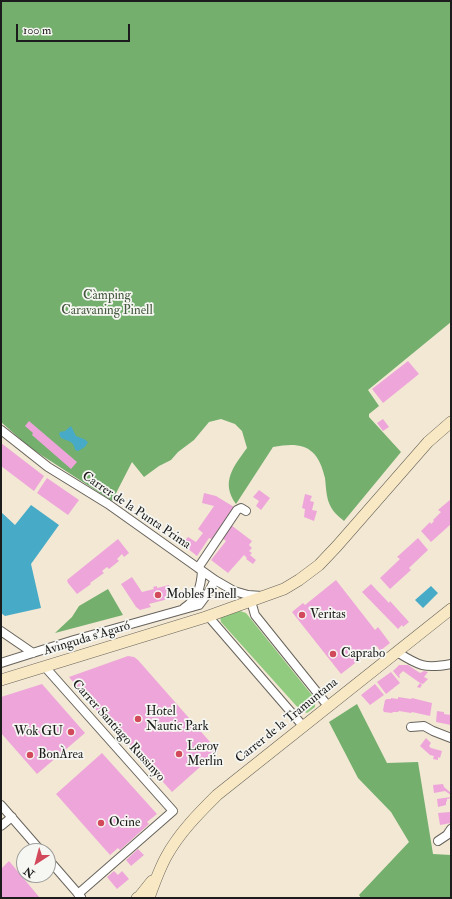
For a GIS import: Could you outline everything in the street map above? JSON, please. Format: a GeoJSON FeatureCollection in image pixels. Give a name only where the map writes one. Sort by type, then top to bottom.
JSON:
{"type":"FeatureCollection","features":[{"type":"Feature","properties":{"kind":"main road","name":"Avinguda s'Agaró"},"geometry":{"type":"LineString","coordinates":[[1,680],[182,625],[284,589],[299,580],[318,565],[337,546],[428,442],[451,422]]}},
{"type":"Feature","properties":{"kind":"main road","name":"Carrer de la Tramuntana"},"geometry":{"type":"LineString","coordinates":[[149,898],[158,873],[177,839],[193,819],[217,794],[451,609]]}},
{"type":"Feature","properties":{"kind":"main road","name":"Carrer de la Tramuntana"},"geometry":{"type":"LineString","coordinates":[[136,898],[140,896],[158,873]]}},
{"type":"Feature","properties":{"kind":"street","name":"Carrer de la Punta Prima"},"geometry":{"type":"LineString","coordinates":[[1,430],[48,467],[108,504],[214,580],[234,591],[248,595],[265,596]]}},
{"type":"Feature","properties":{"kind":"street"},"geometry":{"type":"LineString","coordinates":[[178,611],[189,605],[197,595],[201,586],[200,569],[237,510],[241,508],[246,511]]}},
{"type":"Feature","properties":{"kind":"street"},"geometry":{"type":"LineString","coordinates":[[1,663],[199,604],[208,593],[214,580]]}},
{"type":"Feature","properties":{"kind":"street"},"geometry":{"type":"LineString","coordinates":[[251,601],[255,615],[328,706]]}},
{"type":"Feature","properties":{"kind":"street"},"geometry":{"type":"LineString","coordinates":[[178,611],[182,625]]}},
{"type":"Feature","properties":{"kind":"street"},"geometry":{"type":"LineString","coordinates":[[208,616],[303,726]]}},
{"type":"Feature","properties":{"kind":"street"},"geometry":{"type":"LineString","coordinates":[[1,631],[32,653]]}},
{"type":"Feature","properties":{"kind":"street"},"geometry":{"type":"LineString","coordinates":[[397,652],[414,663],[433,668],[451,664]]}},
{"type":"Feature","properties":{"kind":"street","name":"Carrer Santiago Russinyo"},"geometry":{"type":"LineString","coordinates":[[45,667],[174,811],[82,897]]}},
{"type":"Feature","properties":{"kind":"street"},"geometry":{"type":"LineString","coordinates":[[411,727],[424,726],[451,738]]}},
{"type":"Feature","properties":{"kind":"street"},"geometry":{"type":"LineString","coordinates":[[1,805],[34,843]]}},
{"type":"Feature","properties":{"kind":"street"},"geometry":{"type":"LineString","coordinates":[[1,826],[12,817]]}},
{"type":"Feature","properties":{"kind":"street"},"geometry":{"type":"LineString","coordinates":[[438,840],[447,835],[451,829]]}},
{"type":"Feature","properties":{"kind":"street"},"geometry":{"type":"LineString","coordinates":[[56,868],[82,897]]}},
{"type":"Feature","properties":{"kind":"green space","name":"Càmping Caravaning Pinell"},"geometry":{"type":"Polygon","coordinates":[[[1,1],[451,1],[451,322],[368,390],[379,406],[369,414],[369,417],[401,452],[344,521],[333,511],[330,506],[325,478],[318,459],[308,449],[301,446],[284,445],[273,447],[236,504],[231,496],[229,481],[234,468],[247,448],[242,431],[235,424],[221,419],[209,422],[194,440],[178,452],[171,460],[159,466],[144,477],[132,462],[112,501],[29,447],[1,422],[1,1]]]}},
{"type":"Feature","properties":{"kind":"green space"},"geometry":{"type":"Polygon","coordinates":[[[108,589],[123,615],[55,633],[72,617],[79,606],[108,589]]]}},
{"type":"Feature","properties":{"kind":"green space"},"geometry":{"type":"Polygon","coordinates":[[[240,611],[246,613],[315,699],[315,707],[307,713],[300,710],[221,622],[220,617],[240,611]]]}},
{"type":"Feature","properties":{"kind":"green space"},"geometry":{"type":"Polygon","coordinates":[[[357,704],[387,763],[418,762],[433,854],[451,855],[451,898],[361,898],[359,895],[409,842],[391,812],[358,778],[329,722],[357,704]]]}},
{"type":"Feature","properties":{"kind":"water"},"geometry":{"type":"Polygon","coordinates":[[[71,426],[76,436],[88,442],[85,447],[78,451],[75,450],[72,443],[61,438],[59,434],[71,426]]]}},
{"type":"Feature","properties":{"kind":"water"},"geometry":{"type":"Polygon","coordinates":[[[31,505],[59,525],[31,564],[41,608],[5,616],[1,613],[1,512],[15,525],[31,505]]]}},
{"type":"Feature","properties":{"kind":"water"},"geometry":{"type":"Polygon","coordinates":[[[431,586],[438,593],[423,608],[415,600],[431,586]]]}},
{"type":"Feature","properties":{"kind":"building"},"geometry":{"type":"Polygon","coordinates":[[[408,361],[419,374],[383,403],[372,389],[408,361]]]}},
{"type":"Feature","properties":{"kind":"building"},"geometry":{"type":"Polygon","coordinates":[[[383,419],[389,427],[383,431],[377,423],[383,419]]]}},
{"type":"Feature","properties":{"kind":"building"},"geometry":{"type":"Polygon","coordinates":[[[29,421],[77,462],[71,469],[32,435],[33,433],[25,426],[29,421]]]}},
{"type":"Feature","properties":{"kind":"building"},"geometry":{"type":"Polygon","coordinates":[[[1,443],[44,476],[34,491],[1,466],[1,443]]]}},
{"type":"Feature","properties":{"kind":"building"},"geometry":{"type":"Polygon","coordinates":[[[47,478],[79,500],[68,515],[37,493],[47,478]]]}},
{"type":"Feature","properties":{"kind":"building"},"geometry":{"type":"Polygon","coordinates":[[[259,490],[270,498],[261,510],[256,506],[259,501],[253,497],[259,490]]]}},
{"type":"Feature","properties":{"kind":"building"},"geometry":{"type":"Polygon","coordinates":[[[204,493],[216,496],[234,507],[212,539],[209,538],[197,556],[182,544],[188,537],[196,542],[203,533],[198,529],[214,506],[202,503],[204,493]]]}},
{"type":"Feature","properties":{"kind":"building"},"geometry":{"type":"Polygon","coordinates":[[[305,494],[312,496],[310,501],[314,502],[312,510],[317,511],[314,521],[304,517],[305,509],[302,508],[305,494]]]}},
{"type":"Feature","properties":{"kind":"building"},"geometry":{"type":"Polygon","coordinates":[[[451,499],[451,524],[431,542],[421,531],[430,522],[431,524],[434,521],[433,520],[441,512],[438,510],[451,499]]]}},
{"type":"Feature","properties":{"kind":"building"},"geometry":{"type":"Polygon","coordinates":[[[231,525],[252,541],[249,545],[252,548],[249,551],[252,553],[250,555],[256,560],[253,564],[246,559],[247,558],[244,555],[228,573],[211,560],[226,541],[222,538],[231,525]]]}},
{"type":"Feature","properties":{"kind":"building"},"geometry":{"type":"Polygon","coordinates":[[[418,538],[428,550],[409,568],[411,570],[390,589],[380,578],[400,559],[397,557],[418,538]]]}},
{"type":"Feature","properties":{"kind":"building"},"geometry":{"type":"Polygon","coordinates":[[[118,539],[129,553],[124,557],[122,554],[117,559],[119,561],[109,569],[107,567],[102,571],[104,573],[77,594],[67,580],[118,539]]]}},
{"type":"Feature","properties":{"kind":"building"},"geometry":{"type":"Polygon","coordinates":[[[132,577],[142,592],[154,589],[153,587],[157,586],[157,588],[169,585],[172,598],[149,604],[151,607],[140,610],[136,607],[121,584],[132,577]]]}},
{"type":"Feature","properties":{"kind":"building"},"geometry":{"type":"Polygon","coordinates":[[[336,580],[375,630],[378,627],[390,643],[380,651],[377,646],[341,674],[292,612],[303,603],[305,605],[336,580]]]}},
{"type":"Feature","properties":{"kind":"building"},"geometry":{"type":"Polygon","coordinates":[[[371,584],[389,603],[390,601],[409,622],[403,627],[402,625],[398,629],[362,592],[371,584]]]}},
{"type":"Feature","properties":{"kind":"building"},"geometry":{"type":"Polygon","coordinates":[[[128,656],[134,657],[138,660],[218,751],[172,792],[129,744],[127,746],[69,677],[128,656]]]}},
{"type":"Feature","properties":{"kind":"building"},"geometry":{"type":"Polygon","coordinates":[[[399,665],[408,665],[420,673],[424,671],[428,672],[424,677],[428,679],[423,684],[403,671],[399,675],[399,678],[393,671],[399,665]]]}},
{"type":"Feature","properties":{"kind":"building"},"geometry":{"type":"Polygon","coordinates":[[[391,672],[400,683],[386,694],[377,682],[391,672]]]}},
{"type":"Feature","properties":{"kind":"building"},"geometry":{"type":"Polygon","coordinates":[[[420,683],[422,685],[420,688],[417,687],[420,683]]]}},
{"type":"Feature","properties":{"kind":"building"},"geometry":{"type":"Polygon","coordinates":[[[42,684],[85,733],[37,774],[1,733],[1,697],[42,684]]]}},
{"type":"Feature","properties":{"kind":"building"},"geometry":{"type":"Polygon","coordinates":[[[375,684],[384,695],[370,705],[361,695],[375,684]]]}},
{"type":"Feature","properties":{"kind":"building"},"geometry":{"type":"Polygon","coordinates":[[[398,697],[412,698],[432,703],[430,716],[412,712],[384,712],[385,700],[391,698],[398,699],[398,697]]]}},
{"type":"Feature","properties":{"kind":"building"},"geometry":{"type":"Polygon","coordinates":[[[437,711],[451,715],[451,725],[436,722],[437,711]]]}},
{"type":"Feature","properties":{"kind":"building"},"geometry":{"type":"Polygon","coordinates":[[[426,738],[431,743],[429,746],[431,748],[442,751],[440,758],[438,757],[438,760],[433,759],[434,756],[430,755],[420,746],[426,738]]]}},
{"type":"Feature","properties":{"kind":"building"},"geometry":{"type":"Polygon","coordinates":[[[102,753],[157,814],[147,822],[149,824],[120,850],[118,848],[110,855],[56,794],[102,753]]]}},
{"type":"Feature","properties":{"kind":"building"},"geometry":{"type":"Polygon","coordinates":[[[443,784],[451,795],[445,791],[434,793],[433,785],[443,784]]]}},
{"type":"Feature","properties":{"kind":"building"},"geometry":{"type":"Polygon","coordinates":[[[451,797],[447,799],[446,805],[438,807],[437,799],[451,797]]]}},
{"type":"Feature","properties":{"kind":"building"},"geometry":{"type":"Polygon","coordinates":[[[450,812],[451,823],[440,825],[438,813],[450,812]]]}},
{"type":"Feature","properties":{"kind":"building"},"geometry":{"type":"Polygon","coordinates":[[[138,849],[144,855],[131,866],[126,860],[138,849]]]}},
{"type":"Feature","properties":{"kind":"building"},"geometry":{"type":"Polygon","coordinates":[[[9,861],[16,869],[16,883],[27,883],[40,898],[1,898],[1,869],[9,861]]]}},
{"type":"Feature","properties":{"kind":"building"},"geometry":{"type":"Polygon","coordinates":[[[114,871],[118,875],[122,871],[129,879],[117,889],[107,877],[114,871]]]}},
{"type":"Feature","properties":{"kind":"place","name":"Mobles Pinell"},"geometry":{"type":"Point","coordinates":[158,595]}},
{"type":"Feature","properties":{"kind":"place","name":"Veritas"},"geometry":{"type":"Point","coordinates":[302,615]}},
{"type":"Feature","properties":{"kind":"place","name":"Caprabo"},"geometry":{"type":"Point","coordinates":[333,654]}},
{"type":"Feature","properties":{"kind":"place","name":"Hotel Nautic Park"},"geometry":{"type":"Point","coordinates":[138,719]}},
{"type":"Feature","properties":{"kind":"place","name":"Wok GU"},"geometry":{"type":"Point","coordinates":[71,732]}},
{"type":"Feature","properties":{"kind":"place","name":"Leroy Merlin"},"geometry":{"type":"Point","coordinates":[179,754]}},
{"type":"Feature","properties":{"kind":"place","name":"BonÀrea"},"geometry":{"type":"Point","coordinates":[30,755]}},
{"type":"Feature","properties":{"kind":"place","name":"Ocine"},"geometry":{"type":"Point","coordinates":[101,823]}}]}
